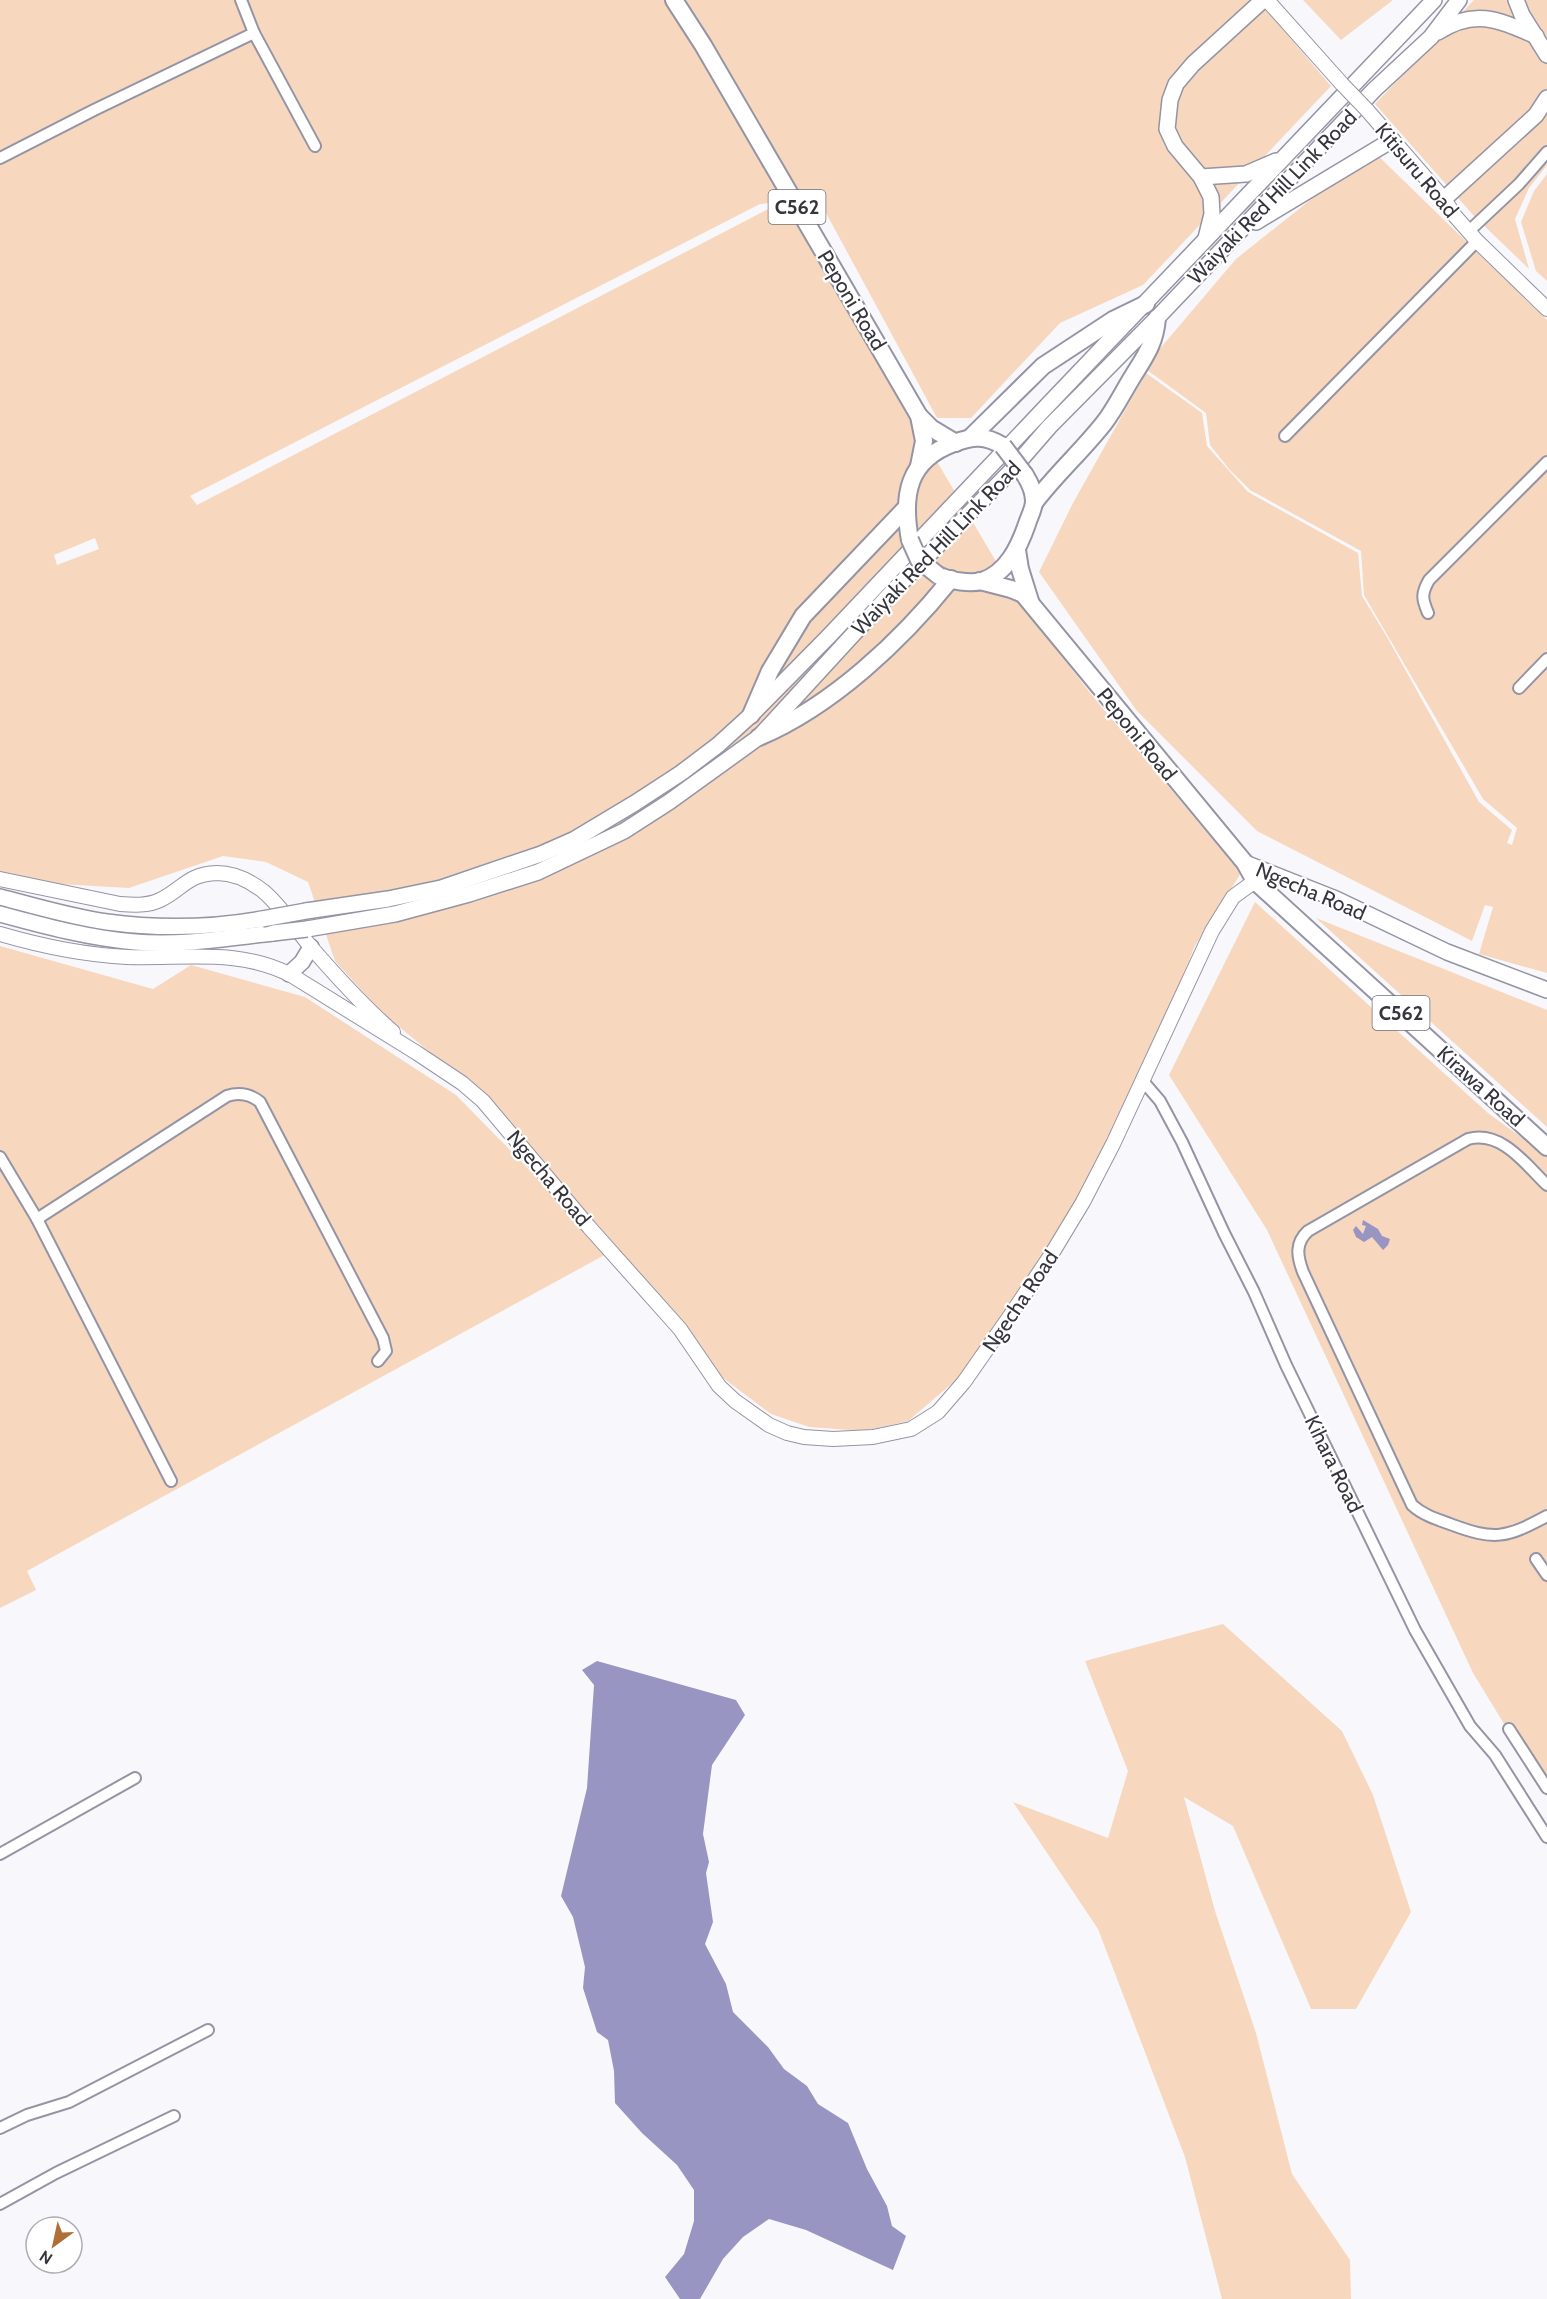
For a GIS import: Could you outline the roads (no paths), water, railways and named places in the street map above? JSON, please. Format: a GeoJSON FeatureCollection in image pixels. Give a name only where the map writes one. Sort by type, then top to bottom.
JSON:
{"type":"FeatureCollection","features":[{"type":"Feature","properties":{"kind":"main road","name":"Peponi Road"},"geometry":{"type":"LineString","coordinates":[[674,0],[703,45],[919,416],[931,428],[963,440]]}},
{"type":"Feature","properties":{"kind":"main road"},"geometry":{"type":"LineString","coordinates":[[1205,240],[1212,204],[1211,197],[1201,177],[1175,146],[1167,129],[1170,100],[1176,84],[1193,64],[1265,0]]}},
{"type":"Feature","properties":{"kind":"main road","name":"Waiyaki Red Hill Link Road"},"geometry":{"type":"LineString","coordinates":[[0,897],[106,922],[152,927],[212,926],[388,899],[441,888],[541,855],[575,839],[681,773],[718,745],[751,715],[828,637],[1434,0]]}},
{"type":"Feature","properties":{"kind":"main road","name":"Waiyaki Red Hill Link Road"},"geometry":{"type":"LineString","coordinates":[[0,914],[54,928],[136,942],[163,942],[307,929],[395,914],[469,894],[538,872],[624,831],[759,738],[892,592],[935,550],[1049,427],[1157,318],[1374,90],[1431,37],[1459,0]]}},
{"type":"Feature","properties":{"kind":"main road"},"geometry":{"type":"LineString","coordinates":[[1516,0],[1547,55]]}},
{"type":"Feature","properties":{"kind":"main road"},"geometry":{"type":"LineString","coordinates":[[1431,37],[1462,20],[1478,18],[1500,21],[1536,36]]}},
{"type":"Feature","properties":{"kind":"main road"},"geometry":{"type":"LineString","coordinates":[[1444,199],[1536,115],[1547,98]]}},
{"type":"Feature","properties":{"kind":"main road"},"geometry":{"type":"LineString","coordinates":[[1238,232],[1392,140]]}},
{"type":"Feature","properties":{"kind":"main road"},"geometry":{"type":"LineString","coordinates":[[1201,177],[1245,174],[1286,155]]}},
{"type":"Feature","properties":{"kind":"main road"},"geometry":{"type":"LineString","coordinates":[[1146,304],[1113,320],[1043,366],[995,416],[963,440],[935,452],[919,466],[909,488],[906,508],[910,540],[919,560],[945,578],[980,581],[1001,568],[1017,550],[1034,503],[1113,410],[1151,347],[1156,335],[1157,318]]}},
{"type":"Feature","properties":{"kind":"main road","name":"Peponi Road"},"geometry":{"type":"LineString","coordinates":[[919,416],[924,441],[919,466]]}},
{"type":"Feature","properties":{"kind":"main road"},"geometry":{"type":"LineString","coordinates":[[963,440],[984,437],[1003,446],[1025,475],[1033,491],[1034,503]]}},
{"type":"Feature","properties":{"kind":"main road"},"geometry":{"type":"LineString","coordinates":[[751,715],[770,671],[803,616],[906,508]]}},
{"type":"Feature","properties":{"kind":"main road","name":"Peponi Road"},"geometry":{"type":"LineString","coordinates":[[1017,550],[1020,569],[1031,603]]}},
{"type":"Feature","properties":{"kind":"main road"},"geometry":{"type":"LineString","coordinates":[[759,738],[798,719],[869,665],[945,578]]}},
{"type":"Feature","properties":{"kind":"main road","name":"Peponi Road"},"geometry":{"type":"LineString","coordinates":[[980,581],[1023,594],[1245,863]]}},
{"type":"Feature","properties":{"kind":"main road","name":"Ngecha Road"},"geometry":{"type":"LineString","coordinates":[[1245,863],[1255,881]]}},
{"type":"Feature","properties":{"kind":"main road","name":"Ngecha Road"},"geometry":{"type":"LineString","coordinates":[[1245,863],[1336,899],[1447,952],[1547,990]]}},
{"type":"Feature","properties":{"kind":"main road","name":"Kirawa Road"},"geometry":{"type":"LineString","coordinates":[[1255,881],[1547,1147]]}},
{"type":"Feature","properties":{"kind":"main road"},"geometry":{"type":"LineString","coordinates":[[289,974],[302,962],[311,947]]}},
{"type":"Feature","properties":{"kind":"street"},"geometry":{"type":"LineString","coordinates":[[241,0],[254,33],[315,146]]}},
{"type":"Feature","properties":{"kind":"street","name":"Kitisuru Road"},"geometry":{"type":"LineString","coordinates":[[1265,0],[1367,110],[1473,236],[1547,309]]}},
{"type":"Feature","properties":{"kind":"street"},"geometry":{"type":"LineString","coordinates":[[0,158],[254,33]]}},
{"type":"Feature","properties":{"kind":"street"},"geometry":{"type":"LineString","coordinates":[[1285,436],[1473,236],[1547,152]]}},
{"type":"Feature","properties":{"kind":"street"},"geometry":{"type":"LineString","coordinates":[[1428,614],[1421,599],[1429,580],[1547,462]]}},
{"type":"Feature","properties":{"kind":"street"},"geometry":{"type":"LineString","coordinates":[[1519,687],[1547,659]]}},
{"type":"Feature","properties":{"kind":"street","name":"Ngecha Road"},"geometry":{"type":"LineString","coordinates":[[0,879],[120,904],[136,905],[161,900],[187,880],[202,875],[229,874],[250,882],[274,902],[311,947],[361,1001],[417,1053]]}},
{"type":"Feature","properties":{"kind":"street","name":"Ngecha Road"},"geometry":{"type":"LineString","coordinates":[[0,934],[26,942],[102,955],[210,956],[256,961],[289,974],[417,1053],[462,1083],[483,1101],[589,1227],[680,1329],[719,1386],[735,1401],[769,1425],[787,1433],[833,1439],[873,1437],[911,1429],[938,1412],[964,1382],[1066,1231],[1113,1144],[1212,931],[1233,897],[1255,881]]}},
{"type":"Feature","properties":{"kind":"street","name":"Kihara Road"},"geometry":{"type":"LineString","coordinates":[[1142,1080],[1160,1101],[1182,1142],[1254,1292],[1286,1365],[1415,1630],[1470,1726],[1496,1755],[1547,1837]]}},
{"type":"Feature","properties":{"kind":"street"},"geometry":{"type":"LineString","coordinates":[[37,1219],[227,1096],[243,1094],[254,1097],[260,1102],[382,1338],[386,1351],[378,1360]]}},
{"type":"Feature","properties":{"kind":"street"},"geometry":{"type":"LineString","coordinates":[[1547,1185],[1505,1145],[1494,1139],[1479,1136],[1468,1139],[1308,1231],[1300,1240],[1297,1252],[1303,1272],[1412,1505],[1428,1516],[1491,1536],[1518,1532],[1547,1515]]}},
{"type":"Feature","properties":{"kind":"street"},"geometry":{"type":"LineString","coordinates":[[0,1157],[4,1174],[37,1219],[171,1481]]}},
{"type":"Feature","properties":{"kind":"street"},"geometry":{"type":"LineString","coordinates":[[1536,1559],[1547,1575]]}},
{"type":"Feature","properties":{"kind":"street"},"geometry":{"type":"LineString","coordinates":[[1509,1729],[1547,1788]]}},
{"type":"Feature","properties":{"kind":"street"},"geometry":{"type":"LineString","coordinates":[[0,1854],[135,1778]]}},
{"type":"Feature","properties":{"kind":"street"},"geometry":{"type":"LineString","coordinates":[[0,2128],[27,2115],[75,2099],[208,2031]]}},
{"type":"Feature","properties":{"kind":"street"},"geometry":{"type":"LineString","coordinates":[[0,2204],[46,2177],[174,2115]]}}]}
